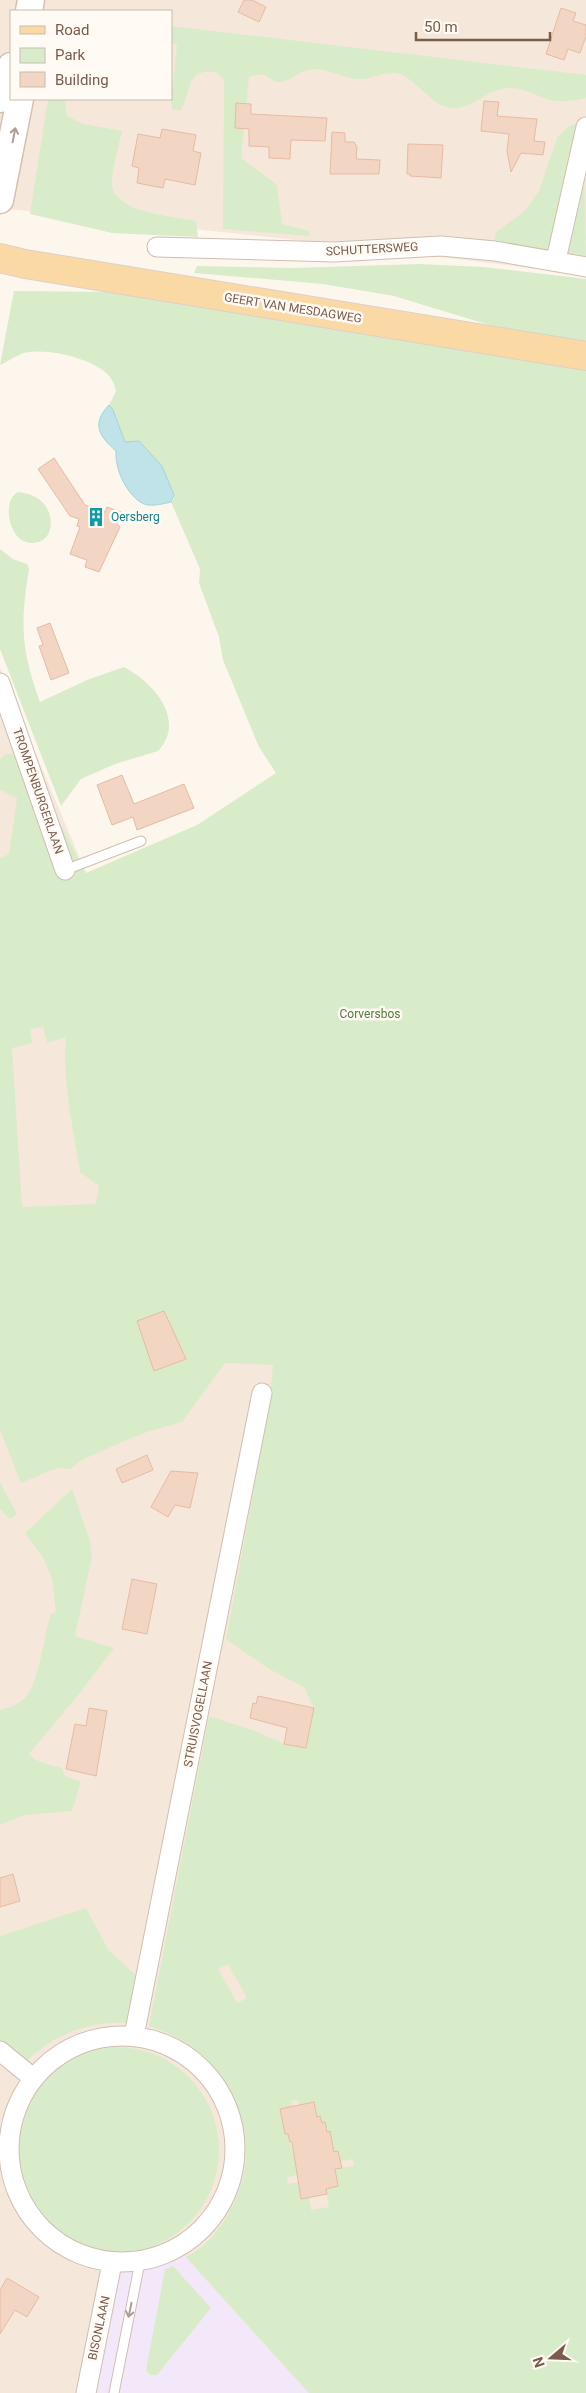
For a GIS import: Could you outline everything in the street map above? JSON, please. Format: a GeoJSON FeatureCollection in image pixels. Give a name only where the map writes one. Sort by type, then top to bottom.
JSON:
{"type":"FeatureCollection","features":[{"type":"Feature","properties":{"kind":"main road"},"geometry":{"type":"LineString","coordinates":[[0,99],[10,69]]}},
{"type":"Feature","properties":{"kind":"main road"},"geometry":{"type":"LineString","coordinates":[[0,200],[20,100]]}},
{"type":"Feature","properties":{"kind":"main road","name":"GEERT VAN MESDAGWEG"},"geometry":{"type":"LineString","coordinates":[[0,258],[25,264],[586,356]]}},
{"type":"Feature","properties":{"kind":"street"},"geometry":{"type":"LineString","coordinates":[[556,260],[586,127]]}},
{"type":"Feature","properties":{"kind":"street","name":"SCHUTTERSWEG"},"geometry":{"type":"LineString","coordinates":[[157,246],[334,252],[441,246],[495,251],[556,260],[586,267]]}},
{"type":"Feature","properties":{"kind":"street","name":"TROMPENBURGERLAAN"},"geometry":{"type":"LineString","coordinates":[[0,683],[65,870]]}},
{"type":"Feature","properties":{"kind":"street","name":"STRUISVOGELLAAN"},"geometry":{"type":"LineString","coordinates":[[134,2036],[262,1393]]}},
{"type":"Feature","properties":{"kind":"street"},"geometry":{"type":"LineString","coordinates":[[106,2036],[134,2036],[165,2044],[186,2056],[214,2083],[229,2111],[236,2142],[233,2174],[222,2204],[203,2229],[178,2248],[140,2262],[112,2263],[75,2253],[44,2232],[20,2201],[4,2166],[9,2134],[17,2104],[33,2078],[53,2058],[78,2044],[106,2036]]}},
{"type":"Feature","properties":{"kind":"street"},"geometry":{"type":"LineString","coordinates":[[0,2052],[33,2078]]}},
{"type":"Feature","properties":{"kind":"street","name":"BISONLAAN"},"geometry":{"type":"LineString","coordinates":[[86,2393],[112,2263]]}},
{"type":"Feature","properties":{"kind":"lane"},"geometry":{"type":"LineString","coordinates":[[65,870],[141,841]]}},
{"type":"Feature","properties":{"kind":"lane"},"geometry":{"type":"LineString","coordinates":[[114,2393],[140,2262]]}},
{"type":"Feature","properties":{"kind":"shaded area"},"geometry":{"type":"Polygon","coordinates":[[[0,0],[586,0],[586,275],[368,248],[0,208],[0,0]]]}},
{"type":"Feature","properties":{"kind":"shaded area"},"geometry":{"type":"Polygon","coordinates":[[[0,668],[96,897],[273,1365],[586,2393],[0,2393],[0,668]]]}},
{"type":"Feature","properties":{"kind":"shaded area"},"geometry":{"type":"Polygon","coordinates":[[[178,2249],[309,2393],[86,2393],[113,2263],[140,2262],[154,2259],[178,2249]]]}},
{"type":"Feature","properties":{"kind":"green space"},"geometry":{"type":"Polygon","coordinates":[[[172,26],[586,75],[586,98],[556,101],[520,89],[508,88],[500,89],[467,105],[452,108],[438,103],[414,83],[397,73],[366,79],[355,79],[325,70],[313,69],[304,71],[281,82],[274,81],[264,75],[249,77],[241,158],[277,185],[282,224],[310,231],[309,236],[223,229],[224,80],[219,74],[213,72],[203,72],[197,75],[190,85],[181,110],[173,110],[171,102],[177,45],[172,43],[172,26]]]}},
{"type":"Feature","properties":{"kind":"green space"},"geometry":{"type":"Polygon","coordinates":[[[48,100],[65,100],[67,116],[84,124],[122,131],[112,185],[116,194],[123,202],[147,212],[196,221],[198,237],[112,233],[30,214],[48,100]]]}},
{"type":"Feature","properties":{"kind":"green space"},"geometry":{"type":"Polygon","coordinates":[[[586,118],[584,162],[586,256],[494,243],[496,232],[526,210],[539,191],[557,138],[568,127],[586,118]]]}},
{"type":"Feature","properties":{"kind":"green space"},"geometry":{"type":"Polygon","coordinates":[[[419,264],[484,267],[586,279],[586,347],[486,324],[394,296],[323,284],[194,273],[197,266],[294,268],[419,264]]]}},
{"type":"Feature","properties":{"kind":"green space","name":"Corversbos"},"geometry":{"type":"Polygon","coordinates":[[[14,291],[109,292],[286,311],[586,367],[586,2393],[309,2393],[186,2257],[212,2237],[230,2211],[242,2182],[246,2153],[243,2125],[234,2099],[220,2075],[200,2055],[177,2038],[149,2026],[209,1716],[255,1731],[284,1744],[306,1748],[314,1708],[304,1687],[269,1669],[226,1639],[269,1408],[273,1365],[225,1363],[182,1422],[147,1432],[115,1445],[82,1460],[70,1469],[57,1468],[21,1483],[0,1430],[0,858],[9,854],[17,798],[0,790],[0,760],[5,754],[25,755],[86,873],[197,825],[276,773],[259,747],[223,660],[219,637],[199,583],[200,569],[171,502],[174,499],[162,466],[139,441],[125,442],[113,410],[109,405],[116,391],[112,380],[106,373],[84,360],[56,353],[31,352],[21,354],[0,365],[14,291]],[[43,1027],[30,1029],[32,1043],[12,1048],[22,1207],[96,1204],[99,1186],[80,1172],[67,1088],[66,1037],[47,1043],[43,1027]],[[228,1964],[218,1969],[237,2003],[247,1998],[228,1964]],[[298,2100],[291,2101],[292,2107],[280,2110],[285,2134],[288,2134],[299,2175],[287,2177],[288,2184],[298,2182],[301,2199],[309,2198],[311,2210],[329,2207],[326,2189],[338,2186],[335,2169],[354,2166],[353,2159],[340,2161],[338,2151],[329,2153],[330,2131],[327,2132],[325,2122],[322,2123],[320,2116],[317,2117],[299,2105],[298,2100]]]}},
{"type":"Feature","properties":{"kind":"green space"},"geometry":{"type":"Polygon","coordinates":[[[18,492],[38,498],[49,512],[50,530],[48,535],[39,542],[29,543],[21,539],[14,532],[10,523],[9,504],[18,492]]]}},
{"type":"Feature","properties":{"kind":"green space"},"geometry":{"type":"Polygon","coordinates":[[[0,549],[13,559],[27,564],[29,569],[24,606],[24,636],[29,666],[40,702],[87,680],[124,667],[146,682],[163,703],[168,715],[169,727],[166,739],[158,751],[115,764],[81,779],[61,806],[0,649],[0,549]]]}},
{"type":"Feature","properties":{"kind":"green space"},"geometry":{"type":"Polygon","coordinates":[[[0,1482],[17,1514],[10,1519],[0,1509],[0,1482]]]}},
{"type":"Feature","properties":{"kind":"green space"},"geometry":{"type":"Polygon","coordinates":[[[72,1489],[90,1541],[92,1557],[75,1636],[114,1648],[29,1754],[40,1762],[62,1768],[65,1776],[81,1782],[72,1811],[24,1815],[0,1825],[0,1710],[19,1703],[31,1688],[38,1668],[50,1615],[56,1612],[52,1578],[42,1556],[25,1533],[72,1489]]]}},
{"type":"Feature","properties":{"kind":"green space"},"geometry":{"type":"Polygon","coordinates":[[[86,1908],[109,1951],[137,1976],[128,2023],[97,2025],[70,2033],[44,2047],[20,2067],[0,2050],[0,1936],[86,1908]]]}},
{"type":"Feature","properties":{"kind":"green space"},"geometry":{"type":"Polygon","coordinates":[[[116,2047],[136,2049],[155,2055],[181,2071],[195,2085],[211,2111],[217,2130],[219,2150],[217,2170],[211,2189],[195,2215],[181,2229],[155,2245],[136,2251],[116,2253],[96,2251],[77,2245],[51,2229],[37,2215],[21,2189],[15,2170],[13,2150],[15,2130],[21,2111],[37,2085],[51,2071],[77,2055],[96,2049],[116,2047]]]}},
{"type":"Feature","properties":{"kind":"green space"},"geometry":{"type":"Polygon","coordinates":[[[173,2266],[211,2308],[157,2375],[150,2375],[146,2370],[165,2269],[173,2266]]]}},
{"type":"Feature","properties":{"kind":"water"},"geometry":{"type":"Polygon","coordinates":[[[109,405],[113,410],[125,442],[139,441],[162,466],[174,495],[171,502],[156,505],[144,504],[126,486],[117,465],[116,451],[105,440],[99,430],[100,418],[109,405]]]}},
{"type":"Feature","properties":{"kind":"building"},"geometry":{"type":"Polygon","coordinates":[[[244,0],[252,0],[266,7],[259,22],[238,12],[244,0]]]}},
{"type":"Feature","properties":{"kind":"building"},"geometry":{"type":"Polygon","coordinates":[[[561,8],[576,13],[573,21],[586,25],[586,36],[580,53],[568,49],[564,60],[546,54],[561,8]]]}},
{"type":"Feature","properties":{"kind":"building"},"geometry":{"type":"Polygon","coordinates":[[[484,101],[499,102],[497,116],[537,119],[534,141],[545,142],[543,155],[521,153],[511,172],[507,151],[509,134],[481,131],[484,101]]]}},
{"type":"Feature","properties":{"kind":"building"},"geometry":{"type":"Polygon","coordinates":[[[236,103],[251,104],[251,114],[327,118],[325,141],[291,140],[290,159],[269,158],[269,147],[249,146],[249,129],[235,128],[236,103]]]}},
{"type":"Feature","properties":{"kind":"building"},"geometry":{"type":"Polygon","coordinates":[[[162,129],[196,135],[193,151],[201,153],[195,185],[165,179],[163,188],[137,183],[139,168],[132,166],[138,134],[160,138],[162,129]]]}},
{"type":"Feature","properties":{"kind":"building"},"geometry":{"type":"Polygon","coordinates":[[[332,132],[345,133],[345,142],[354,142],[357,147],[356,159],[380,160],[379,174],[330,174],[332,132]]]}},
{"type":"Feature","properties":{"kind":"building"},"geometry":{"type":"Polygon","coordinates":[[[408,144],[443,145],[441,178],[410,176],[410,174],[407,174],[408,144]]]}},
{"type":"Feature","properties":{"kind":"building","name":"Oersberg"},"geometry":{"type":"Polygon","coordinates":[[[54,458],[85,505],[105,512],[107,507],[121,512],[117,524],[120,527],[99,572],[85,567],[87,560],[70,554],[80,527],[77,526],[79,519],[70,516],[38,469],[54,458]]]}},
{"type":"Feature","properties":{"kind":"building"},"geometry":{"type":"Polygon","coordinates":[[[50,623],[69,673],[51,680],[39,646],[43,645],[37,628],[50,623]]]}},
{"type":"Feature","properties":{"kind":"building"},"geometry":{"type":"Polygon","coordinates":[[[122,775],[134,804],[184,784],[194,808],[137,830],[133,817],[112,825],[97,785],[122,775]]]}},
{"type":"Feature","properties":{"kind":"building"},"geometry":{"type":"Polygon","coordinates":[[[164,1311],[186,1359],[154,1371],[137,1321],[164,1311]]]}},
{"type":"Feature","properties":{"kind":"building"},"geometry":{"type":"Polygon","coordinates":[[[147,1455],[153,1470],[122,1483],[116,1469],[147,1455]]]}},
{"type":"Feature","properties":{"kind":"building"},"geometry":{"type":"Polygon","coordinates":[[[171,1471],[198,1473],[190,1508],[175,1505],[168,1517],[151,1507],[171,1471]]]}},
{"type":"Feature","properties":{"kind":"building"},"geometry":{"type":"Polygon","coordinates":[[[132,1579],[157,1584],[147,1634],[122,1629],[132,1579]]]}},
{"type":"Feature","properties":{"kind":"building"},"geometry":{"type":"Polygon","coordinates":[[[258,1696],[314,1708],[306,1748],[284,1744],[287,1728],[250,1718],[253,1703],[256,1704],[258,1696]]]}},
{"type":"Feature","properties":{"kind":"building"},"geometry":{"type":"Polygon","coordinates":[[[89,1708],[107,1711],[96,1776],[66,1769],[75,1724],[86,1726],[89,1708]]]}},
{"type":"Feature","properties":{"kind":"building"},"geometry":{"type":"Polygon","coordinates":[[[13,1874],[20,1901],[0,1907],[0,1878],[13,1874]]]}},
{"type":"Feature","properties":{"kind":"building"},"geometry":{"type":"Polygon","coordinates":[[[314,2102],[317,2117],[320,2116],[322,2123],[325,2122],[327,2132],[330,2131],[334,2152],[338,2151],[342,2168],[335,2169],[338,2186],[326,2189],[327,2194],[301,2199],[292,2142],[290,2142],[288,2134],[285,2134],[280,2109],[314,2102]]]}},
{"type":"Feature","properties":{"kind":"building"},"geometry":{"type":"Polygon","coordinates":[[[7,2278],[39,2297],[27,2317],[15,2310],[0,2334],[0,2290],[7,2278]]]}},
{"type":"Feature","properties":{"kind":"place","name":"Oersberg"},"geometry":{"type":"Point","coordinates":[96,517]}}]}
